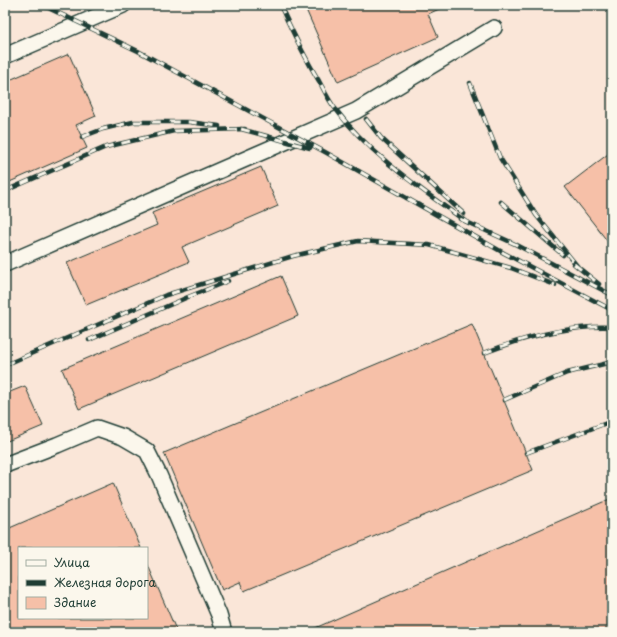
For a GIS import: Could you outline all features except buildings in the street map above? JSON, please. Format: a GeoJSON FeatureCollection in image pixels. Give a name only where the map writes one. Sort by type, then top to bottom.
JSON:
{"type":"FeatureCollection","features":[{"type":"Feature","properties":{"kind":"lane"},"geometry":{"type":"LineString","coordinates":[[5,56],[123,5]]}},
{"type":"Feature","properties":{"kind":"lane"},"geometry":{"type":"LineString","coordinates":[[5,264],[356,111],[494,28]]}},
{"type":"Feature","properties":{"kind":"lane"},"geometry":{"type":"LineString","coordinates":[[5,465],[97,428],[123,437],[147,451],[159,475],[216,608],[224,632]]}},
{"type":"Feature","properties":{"kind":"shaded area"},"geometry":{"type":"Polygon","coordinates":[[[5,5],[612,5],[612,632],[5,632],[5,5]]]}},
{"type":"Feature","properties":{"kind":"railway"},"geometry":{"type":"LineString","coordinates":[[42,5],[138,51],[325,152],[504,253],[612,310]]}},
{"type":"Feature","properties":{"kind":"railway"},"geometry":{"type":"LineString","coordinates":[[280,5],[303,53],[328,98],[348,124],[378,155],[465,221]]}},
{"type":"Feature","properties":{"kind":"railway"},"geometry":{"type":"LineString","coordinates":[[470,83],[500,158],[536,215],[578,267]]}},
{"type":"Feature","properties":{"kind":"railway"},"geometry":{"type":"LineString","coordinates":[[366,119],[381,138],[464,214]]}},
{"type":"Feature","properties":{"kind":"railway"},"geometry":{"type":"LineString","coordinates":[[82,137],[103,129],[133,122],[189,122],[219,126]]}},
{"type":"Feature","properties":{"kind":"railway"},"geometry":{"type":"LineString","coordinates":[[241,129],[310,148]]}},
{"type":"Feature","properties":{"kind":"railway"},"geometry":{"type":"LineString","coordinates":[[5,191],[106,147],[174,131],[245,129]]}},
{"type":"Feature","properties":{"kind":"railway"},"geometry":{"type":"LineString","coordinates":[[501,202],[563,255]]}},
{"type":"Feature","properties":{"kind":"railway"},"geometry":{"type":"LineString","coordinates":[[460,219],[515,244],[612,295]]}},
{"type":"Feature","properties":{"kind":"railway"},"geometry":{"type":"LineString","coordinates":[[5,365],[166,295],[293,256],[358,241],[429,245],[511,268],[555,285]]}},
{"type":"Feature","properties":{"kind":"railway"},"geometry":{"type":"LineString","coordinates":[[574,264],[599,284]]}},
{"type":"Feature","properties":{"kind":"railway"},"geometry":{"type":"LineString","coordinates":[[89,340],[228,281]]}},
{"type":"Feature","properties":{"kind":"railway"},"geometry":{"type":"LineString","coordinates":[[484,353],[547,333],[579,328],[612,327]]}},
{"type":"Feature","properties":{"kind":"railway"},"geometry":{"type":"LineString","coordinates":[[504,400],[567,373],[612,362]]}},
{"type":"Feature","properties":{"kind":"railway"},"geometry":{"type":"LineString","coordinates":[[526,453],[612,421]]}}]}
